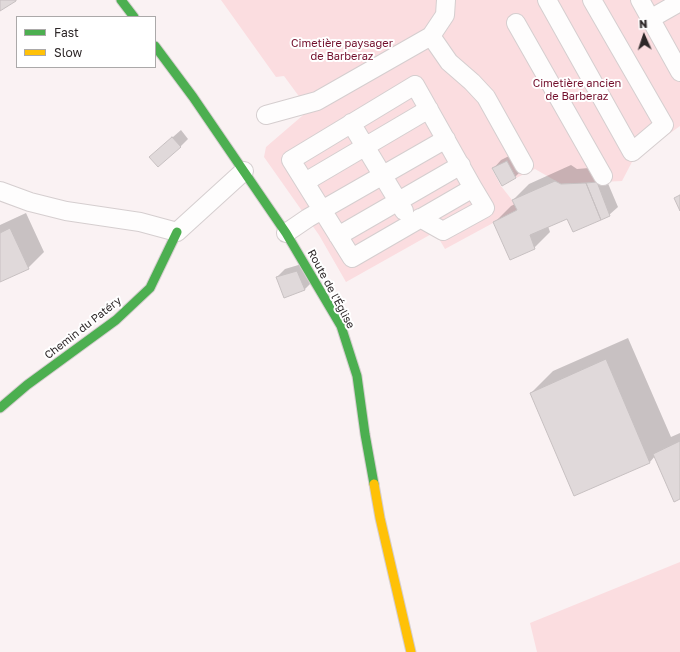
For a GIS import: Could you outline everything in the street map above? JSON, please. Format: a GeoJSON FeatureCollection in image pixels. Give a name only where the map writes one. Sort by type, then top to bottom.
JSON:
{"type":"FeatureCollection","features":[{"type":"Feature","properties":{"kind":"street"},"geometry":{"type":"LineString","coordinates":[[121,0],[133,16]]}},
{"type":"Feature","properties":{"kind":"street","name":"Route de l'Église"},"geometry":{"type":"LineString","coordinates":[[156,47],[286,233],[340,326],[357,376],[380,518],[411,652]]}},
{"type":"Feature","properties":{"kind":"street","name":"Chemin du Patéry"},"geometry":{"type":"LineString","coordinates":[[0,408],[27,385],[116,320],[150,288],[177,232]]}},
{"type":"Feature","properties":{"kind":"lane"},"geometry":{"type":"LineString","coordinates":[[266,115],[317,101],[431,36],[446,15],[446,0]]}},
{"type":"Feature","properties":{"kind":"lane"},"geometry":{"type":"LineString","coordinates":[[547,0],[632,152],[664,125],[592,0]]}},
{"type":"Feature","properties":{"kind":"lane"},"geometry":{"type":"LineString","coordinates":[[640,0],[650,19],[675,49],[680,72]]}},
{"type":"Feature","properties":{"kind":"lane"},"geometry":{"type":"LineString","coordinates":[[650,19],[680,2]]}},
{"type":"Feature","properties":{"kind":"lane"},"geometry":{"type":"LineString","coordinates":[[516,23],[603,176]]}},
{"type":"Feature","properties":{"kind":"lane"},"geometry":{"type":"LineString","coordinates":[[431,36],[449,62],[472,82],[486,97],[524,165]]}},
{"type":"Feature","properties":{"kind":"lane"},"geometry":{"type":"LineString","coordinates":[[352,123],[398,201],[416,221],[443,231],[485,208],[416,84],[291,160],[352,258],[416,221]]}},
{"type":"Feature","properties":{"kind":"lane"},"geometry":{"type":"LineString","coordinates":[[305,182],[429,108]]}},
{"type":"Feature","properties":{"kind":"lane"},"geometry":{"type":"LineString","coordinates":[[286,233],[322,210],[446,139]]}},
{"type":"Feature","properties":{"kind":"lane"},"geometry":{"type":"LineString","coordinates":[[338,236],[461,165]]}},
{"type":"Feature","properties":{"kind":"lane"},"geometry":{"type":"LineString","coordinates":[[0,191],[30,202],[66,211],[140,222],[177,232],[244,171]]}},
{"type":"Feature","properties":{"kind":"green space","name":"Cimetière ancien de Barberaz"},"geometry":{"type":"Polygon","coordinates":[[[221,0],[680,0],[680,126],[633,160],[622,181],[561,184],[535,169],[516,178],[507,161],[492,169],[517,210],[445,249],[435,232],[346,282],[319,235],[264,157],[266,147],[309,110],[284,76],[276,77],[221,0]]]}},
{"type":"Feature","properties":{"kind":"green space"},"geometry":{"type":"Polygon","coordinates":[[[680,562],[680,652],[537,652],[530,623],[680,562]]]}},
{"type":"Feature","properties":{"kind":"building"},"geometry":{"type":"Polygon","coordinates":[[[0,0],[16,0],[16,1],[0,11],[0,0]]]}},
{"type":"Feature","properties":{"kind":"building"},"geometry":{"type":"Polygon","coordinates":[[[172,137],[181,147],[158,167],[149,157],[172,137]]]}},
{"type":"Feature","properties":{"kind":"building"},"geometry":{"type":"Polygon","coordinates":[[[507,161],[516,178],[502,186],[492,168],[507,161]]]}},
{"type":"Feature","properties":{"kind":"building"},"geometry":{"type":"Polygon","coordinates":[[[555,181],[561,184],[586,183],[601,220],[573,232],[567,219],[530,235],[535,249],[510,260],[493,222],[517,210],[512,200],[555,181]]]}},
{"type":"Feature","properties":{"kind":"building"},"geometry":{"type":"Polygon","coordinates":[[[597,182],[610,216],[601,220],[586,183],[597,182]]]}},
{"type":"Feature","properties":{"kind":"building"},"geometry":{"type":"Polygon","coordinates":[[[680,195],[680,211],[674,198],[680,195]]]}},
{"type":"Feature","properties":{"kind":"building"},"geometry":{"type":"Polygon","coordinates":[[[10,228],[29,269],[0,282],[0,233],[10,228]]]}},
{"type":"Feature","properties":{"kind":"building"},"geometry":{"type":"Polygon","coordinates":[[[297,271],[305,290],[284,298],[276,277],[297,271]]]}},
{"type":"Feature","properties":{"kind":"building"},"geometry":{"type":"Polygon","coordinates":[[[606,359],[650,463],[574,496],[530,393],[606,359]]]}},
{"type":"Feature","properties":{"kind":"building"},"geometry":{"type":"Polygon","coordinates":[[[680,441],[680,499],[674,502],[653,454],[680,441]]]}},
{"type":"Feature","properties":{"kind":"traffic: fast"},"geometry":{"type":"LineString","coordinates":[[121,0],[133,16]]}},
{"type":"Feature","properties":{"kind":"traffic: fast"},"geometry":{"type":"LineString","coordinates":[[156,47],[193,97],[286,233],[341,326],[357,376],[374,484]]}},
{"type":"Feature","properties":{"kind":"traffic: fast"},"geometry":{"type":"LineString","coordinates":[[0,408],[27,385],[116,320],[150,288],[177,232]]}},
{"type":"Feature","properties":{"kind":"traffic: slow"},"geometry":{"type":"LineString","coordinates":[[374,484],[380,518],[411,652]]}},
{"type":"Feature","properties":{"kind":"park label","name":"Cimetière paysager de Barberaz"},"geometry":{"type":"Point","coordinates":[342,50]}}]}
